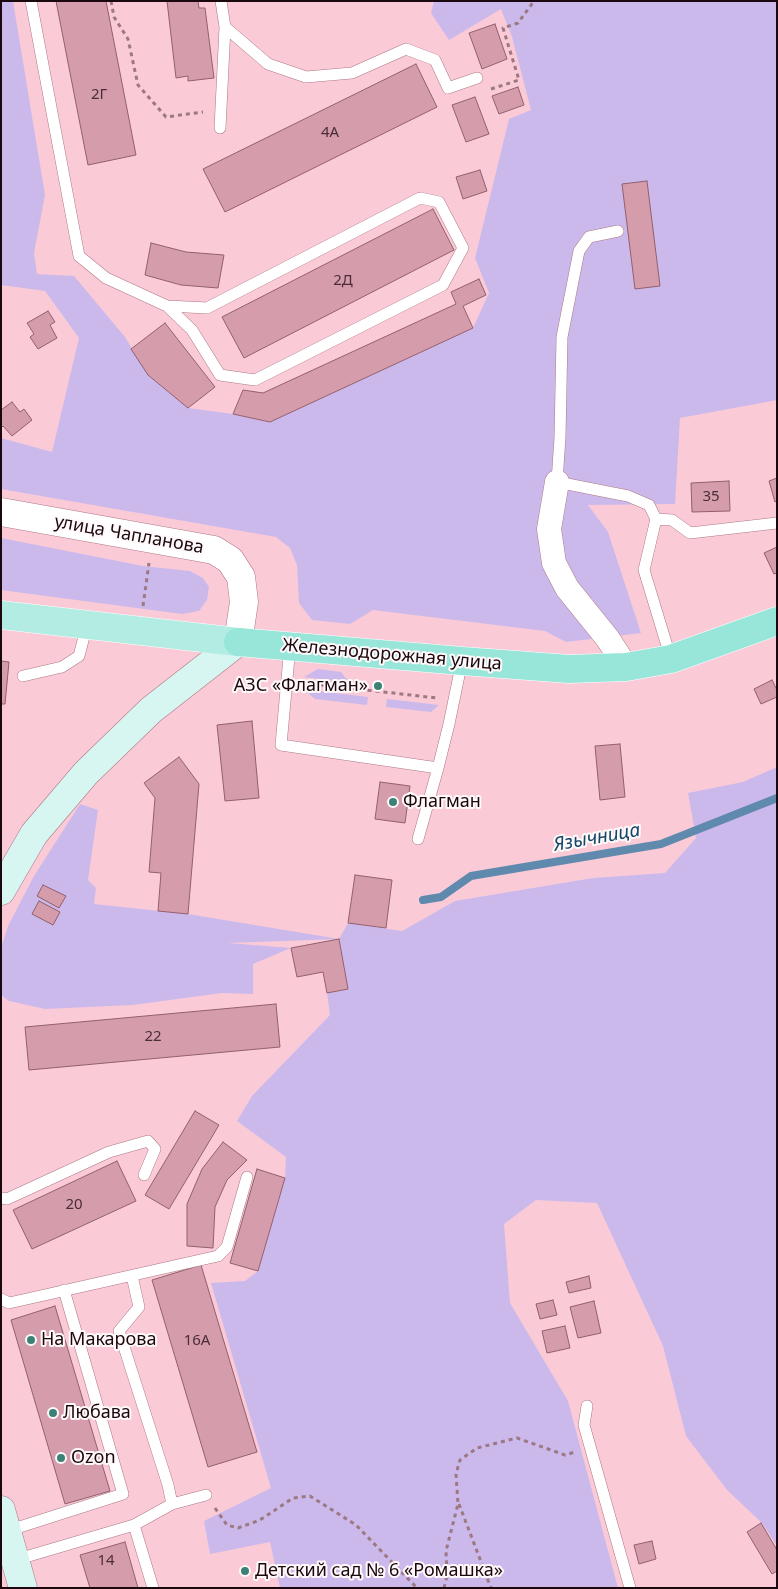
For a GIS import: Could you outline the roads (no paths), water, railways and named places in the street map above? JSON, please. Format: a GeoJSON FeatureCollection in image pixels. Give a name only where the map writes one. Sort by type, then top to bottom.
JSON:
{"type":"FeatureCollection","features":[{"type":"Feature","properties":{"kind":"highway","name":"Железнодорожная улица"},"geometry":{"type":"LineString","coordinates":[[238,642],[570,669],[626,667],[672,660],[777,621]]}},
{"type":"Feature","properties":{"kind":"main road","name":"Железнодорожная улица"},"geometry":{"type":"LineString","coordinates":[[1,615],[238,642]]}},
{"type":"Feature","properties":{"kind":"main road"},"geometry":{"type":"LineString","coordinates":[[1,891],[34,834],[86,773],[151,710],[238,642]]}},
{"type":"Feature","properties":{"kind":"main road"},"geometry":{"type":"LineString","coordinates":[[4,1521],[23,1588]]}},
{"type":"Feature","properties":{"kind":"street"},"geometry":{"type":"LineString","coordinates":[[557,482],[549,530],[554,563],[567,588],[608,640],[626,667]]}},
{"type":"Feature","properties":{"kind":"street","name":"улица Чапланова"},"geometry":{"type":"LineString","coordinates":[[1,512],[214,550],[230,560],[240,577],[244,602],[238,642]]}},
{"type":"Feature","properties":{"kind":"lane"},"geometry":{"type":"LineString","coordinates":[[31,1],[79,256],[106,278],[167,306],[192,330],[220,375],[255,380],[443,285],[463,248],[439,202],[420,198],[207,308],[167,306]]}},
{"type":"Feature","properties":{"kind":"lane"},"geometry":{"type":"LineString","coordinates":[[220,128],[225,27],[221,1]]}},
{"type":"Feature","properties":{"kind":"lane"},"geometry":{"type":"LineString","coordinates":[[225,27],[268,64],[306,77],[352,73],[406,49],[435,60],[448,88],[477,78]]}},
{"type":"Feature","properties":{"kind":"lane"},"geometry":{"type":"LineString","coordinates":[[618,231],[589,237],[578,251],[562,337],[557,482],[628,496],[649,505],[656,519],[644,570],[672,660]]}},
{"type":"Feature","properties":{"kind":"lane"},"geometry":{"type":"LineString","coordinates":[[656,519],[672,520],[690,533],[777,524]]}},
{"type":"Feature","properties":{"kind":"lane"},"geometry":{"type":"LineString","coordinates":[[23,676],[62,667],[79,656],[87,625]]}},
{"type":"Feature","properties":{"kind":"lane"},"geometry":{"type":"LineString","coordinates":[[290,646],[281,745],[438,768]]}},
{"type":"Feature","properties":{"kind":"lane"},"geometry":{"type":"LineString","coordinates":[[418,839],[449,724],[462,661]]}},
{"type":"Feature","properties":{"kind":"lane"},"geometry":{"type":"LineString","coordinates":[[1,1198],[7,1199],[109,1152],[148,1141],[155,1149],[144,1175]]}},
{"type":"Feature","properties":{"kind":"lane"},"geometry":{"type":"LineString","coordinates":[[1,1300],[9,1303],[218,1256],[227,1247],[247,1177]]}},
{"type":"Feature","properties":{"kind":"lane"},"geometry":{"type":"LineString","coordinates":[[132,1276],[139,1307],[119,1331],[168,1485],[172,1504]]}},
{"type":"Feature","properties":{"kind":"lane"},"geometry":{"type":"LineString","coordinates":[[4,1521],[123,1494],[64,1290]]}},
{"type":"Feature","properties":{"kind":"lane"},"geometry":{"type":"LineString","coordinates":[[587,1406],[584,1425],[630,1588]]}},
{"type":"Feature","properties":{"kind":"lane"},"geometry":{"type":"LineString","coordinates":[[15,1560],[134,1525],[172,1504],[206,1496]]}},
{"type":"Feature","properties":{"kind":"lane"},"geometry":{"type":"LineString","coordinates":[[134,1525],[153,1588]]}},
{"type":"Feature","properties":{"kind":"waterway","name":"Язычница"},"geometry":{"type":"LineString","coordinates":[[423,900],[441,897],[471,876],[661,844],[777,798]]}},
{"type":"Feature","properties":{"kind":"place","name":"АЗС «Флагман»"},"geometry":{"type":"Point","coordinates":[378,686]}},
{"type":"Feature","properties":{"kind":"place","name":"Флагман"},"geometry":{"type":"Point","coordinates":[393,802]}},
{"type":"Feature","properties":{"kind":"place","name":"На Макарова"},"geometry":{"type":"Point","coordinates":[31,1340]}},
{"type":"Feature","properties":{"kind":"place","name":"Любава"},"geometry":{"type":"Point","coordinates":[53,1413]}},
{"type":"Feature","properties":{"kind":"place","name":"Ozon"},"geometry":{"type":"Point","coordinates":[61,1458]}},
{"type":"Feature","properties":{"kind":"place","name":"Детский сад № 6 «Ромашка»"},"geometry":{"type":"Point","coordinates":[245,1571]}}]}
